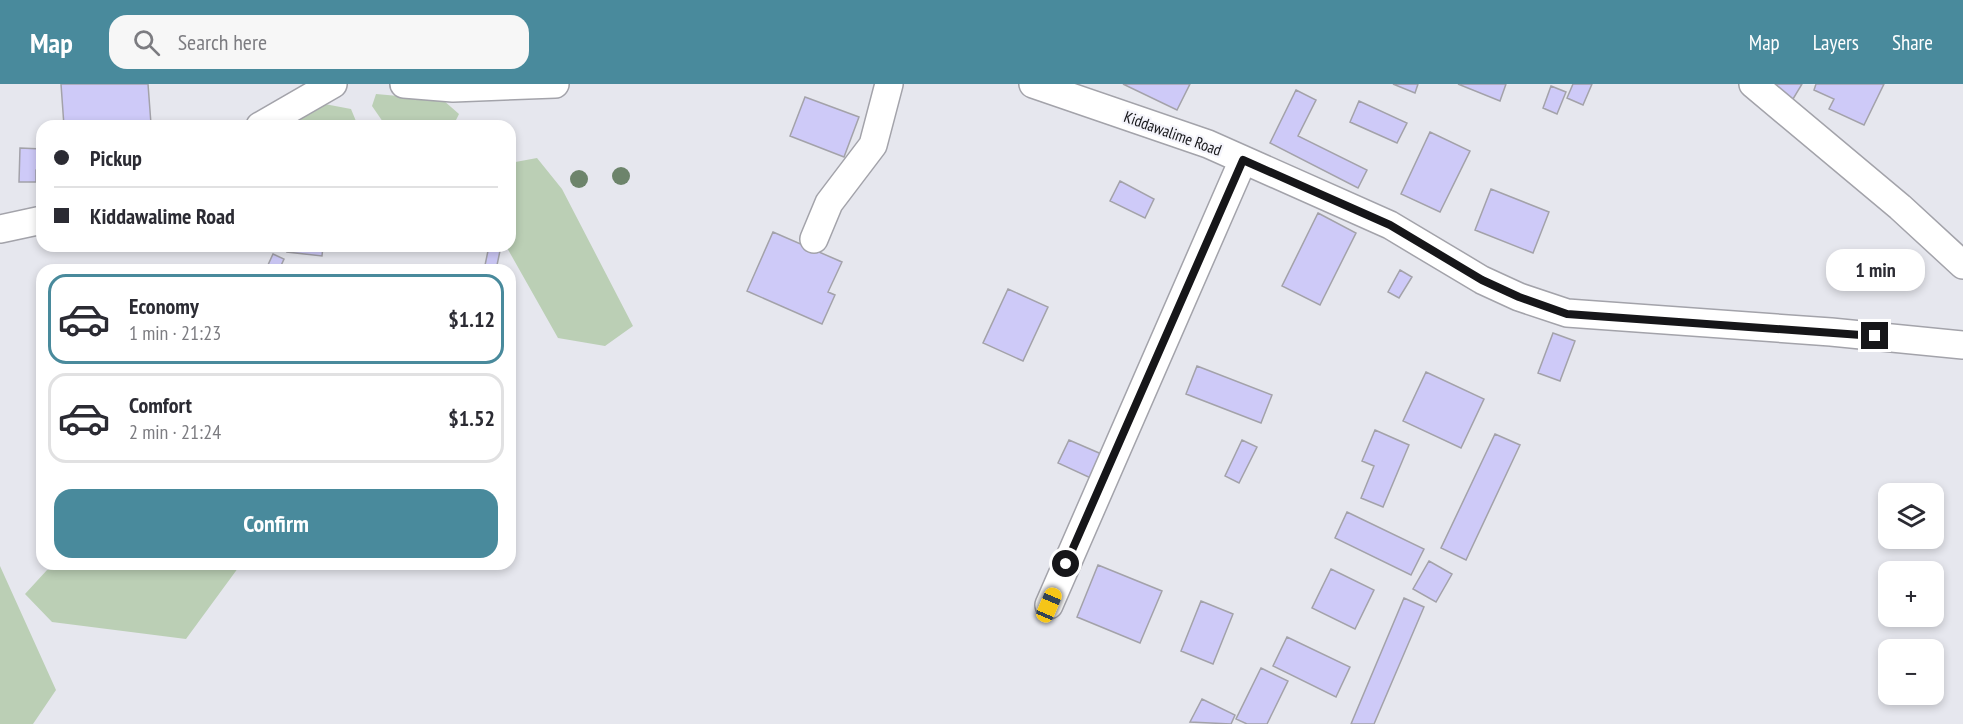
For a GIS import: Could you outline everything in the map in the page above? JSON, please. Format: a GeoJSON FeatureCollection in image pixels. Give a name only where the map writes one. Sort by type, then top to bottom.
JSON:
{"type":"FeatureCollection","features":[{"type":"Feature","properties":{"kind":"street"},"geometry":{"type":"LineString","coordinates":[[270,120],[333,84]]}},
{"type":"Feature","properties":{"kind":"street"},"geometry":{"type":"LineString","coordinates":[[404,84],[454,86],[555,84]]}},
{"type":"Feature","properties":{"kind":"street"},"geometry":{"type":"LineString","coordinates":[[814,239],[830,203],[873,145],[889,84]]}},
{"type":"Feature","properties":{"kind":"street","name":"Kiddawalime Road"},"geometry":{"type":"LineString","coordinates":[[1033,84],[1064,89],[1208,144],[1390,225],[1491,284],[1519,297],[1567,314],[1808,330],[1963,345]]}},
{"type":"Feature","properties":{"kind":"street"},"geometry":{"type":"LineString","coordinates":[[1754,84],[1900,207],[1963,265]]}},
{"type":"Feature","properties":{"kind":"street"},"geometry":{"type":"LineString","coordinates":[[1049,605],[1243,160]]}},
{"type":"Feature","properties":{"kind":"street"},"geometry":{"type":"LineString","coordinates":[[0,229],[36,221]]}},
{"type":"Feature","properties":{"kind":"green space"},"geometry":{"type":"Polygon","coordinates":[[[376,94],[443,100],[459,114],[456,120],[382,120],[372,106],[376,94]]]}},
{"type":"Feature","properties":{"kind":"green space"},"geometry":{"type":"Polygon","coordinates":[[[314,102],[351,109],[356,120],[280,120],[314,102]]]}},
{"type":"Feature","properties":{"kind":"green space"},"geometry":{"type":"Polygon","coordinates":[[[537,158],[562,189],[633,326],[605,346],[558,338],[509,252],[516,252],[516,162],[537,158]]]}},
{"type":"Feature","properties":{"kind":"green space"},"geometry":{"type":"Polygon","coordinates":[[[0,566],[56,690],[33,724],[0,724],[0,566]]]}},
{"type":"Feature","properties":{"kind":"green space"},"geometry":{"type":"Polygon","coordinates":[[[47,570],[237,570],[186,639],[52,622],[25,594],[47,570]]]}},
{"type":"Feature","properties":{"kind":"building"},"geometry":{"type":"Polygon","coordinates":[[[61,84],[148,84],[151,120],[64,120],[61,84]]]}},
{"type":"Feature","properties":{"kind":"building"},"geometry":{"type":"Polygon","coordinates":[[[1123,84],[1190,84],[1177,110],[1123,84]]]}},
{"type":"Feature","properties":{"kind":"building"},"geometry":{"type":"Polygon","coordinates":[[[1393,84],[1418,84],[1415,93],[1393,84]]]}},
{"type":"Feature","properties":{"kind":"building"},"geometry":{"type":"Polygon","coordinates":[[[1458,84],[1506,84],[1500,101],[1458,84]]]}},
{"type":"Feature","properties":{"kind":"building"},"geometry":{"type":"Polygon","coordinates":[[[1573,84],[1592,84],[1583,105],[1567,98],[1573,84]]]}},
{"type":"Feature","properties":{"kind":"building"},"geometry":{"type":"Polygon","coordinates":[[[1776,84],[1802,84],[1790,104],[1771,93],[1776,84]]]}},
{"type":"Feature","properties":{"kind":"building"},"geometry":{"type":"Polygon","coordinates":[[[1816,84],[1884,84],[1864,125],[1829,109],[1834,99],[1814,90],[1816,84]]]}},
{"type":"Feature","properties":{"kind":"building"},"geometry":{"type":"Polygon","coordinates":[[[1551,86],[1566,92],[1557,114],[1543,108],[1551,86]]]}},
{"type":"Feature","properties":{"kind":"building"},"geometry":{"type":"Polygon","coordinates":[[[1296,90],[1316,100],[1298,136],[1367,170],[1358,188],[1270,143],[1296,90]]]}},
{"type":"Feature","properties":{"kind":"building"},"geometry":{"type":"Polygon","coordinates":[[[805,97],[859,117],[844,157],[790,136],[805,97]]]}},
{"type":"Feature","properties":{"kind":"building"},"geometry":{"type":"Polygon","coordinates":[[[1359,101],[1407,123],[1397,143],[1350,122],[1359,101]]]}},
{"type":"Feature","properties":{"kind":"building"},"geometry":{"type":"Polygon","coordinates":[[[1430,132],[1470,151],[1440,212],[1401,194],[1430,132]]]}},
{"type":"Feature","properties":{"kind":"building"},"geometry":{"type":"Polygon","coordinates":[[[20,148],[36,149],[36,182],[19,182],[20,148]]]}},
{"type":"Feature","properties":{"kind":"building"},"geometry":{"type":"Polygon","coordinates":[[[1120,181],[1154,199],[1145,218],[1110,201],[1120,181]]]}},
{"type":"Feature","properties":{"kind":"building"},"geometry":{"type":"Polygon","coordinates":[[[1491,189],[1549,212],[1533,253],[1475,230],[1491,189]]]}},
{"type":"Feature","properties":{"kind":"building"},"geometry":{"type":"Polygon","coordinates":[[[1318,213],[1356,233],[1320,305],[1282,286],[1318,213]]]}},
{"type":"Feature","properties":{"kind":"building"},"geometry":{"type":"Polygon","coordinates":[[[773,232],[842,262],[828,292],[835,295],[822,324],[747,291],[773,232]]]}},
{"type":"Feature","properties":{"kind":"building"},"geometry":{"type":"Polygon","coordinates":[[[287,252],[322,252],[322,256],[287,252]]]}},
{"type":"Feature","properties":{"kind":"building"},"geometry":{"type":"Polygon","coordinates":[[[488,252],[500,252],[497,264],[485,264],[488,252]]]}},
{"type":"Feature","properties":{"kind":"building"},"geometry":{"type":"Polygon","coordinates":[[[273,254],[284,259],[282,264],[268,264],[273,254]]]}},
{"type":"Feature","properties":{"kind":"building"},"geometry":{"type":"Polygon","coordinates":[[[1400,270],[1412,277],[1399,298],[1388,292],[1400,270]]]}},
{"type":"Feature","properties":{"kind":"building"},"geometry":{"type":"Polygon","coordinates":[[[1008,289],[1048,307],[1023,361],[983,343],[1008,289]]]}},
{"type":"Feature","properties":{"kind":"building"},"geometry":{"type":"Polygon","coordinates":[[[1553,333],[1575,341],[1560,381],[1538,373],[1553,333]]]}},
{"type":"Feature","properties":{"kind":"building"},"geometry":{"type":"Polygon","coordinates":[[[1197,366],[1272,395],[1261,423],[1186,394],[1197,366]]]}},
{"type":"Feature","properties":{"kind":"building"},"geometry":{"type":"Polygon","coordinates":[[[1426,372],[1484,399],[1461,448],[1403,421],[1426,372]]]}},
{"type":"Feature","properties":{"kind":"building"},"geometry":{"type":"Polygon","coordinates":[[[1375,430],[1409,445],[1383,507],[1361,498],[1374,466],[1362,461],[1375,430]]]}},
{"type":"Feature","properties":{"kind":"building"},"geometry":{"type":"Polygon","coordinates":[[[1495,434],[1520,445],[1466,560],[1441,548],[1495,434]]]}},
{"type":"Feature","properties":{"kind":"building"},"geometry":{"type":"Polygon","coordinates":[[[1069,440],[1106,456],[1095,480],[1058,463],[1069,440]]]}},
{"type":"Feature","properties":{"kind":"building"},"geometry":{"type":"Polygon","coordinates":[[[1242,440],[1257,447],[1239,483],[1225,476],[1242,440]]]}},
{"type":"Feature","properties":{"kind":"building"},"geometry":{"type":"Polygon","coordinates":[[[1347,512],[1424,549],[1411,575],[1335,538],[1347,512]]]}},
{"type":"Feature","properties":{"kind":"building"},"geometry":{"type":"Polygon","coordinates":[[[1429,561],[1452,574],[1436,602],[1413,589],[1429,561]]]}},
{"type":"Feature","properties":{"kind":"building"},"geometry":{"type":"Polygon","coordinates":[[[1098,565],[1162,591],[1140,643],[1077,617],[1098,565]]]}},
{"type":"Feature","properties":{"kind":"building"},"geometry":{"type":"Polygon","coordinates":[[[1331,569],[1374,590],[1355,629],[1312,608],[1331,569]]]}},
{"type":"Feature","properties":{"kind":"building"},"geometry":{"type":"Polygon","coordinates":[[[1404,598],[1424,607],[1374,724],[1351,724],[1404,598]]]}},
{"type":"Feature","properties":{"kind":"building"},"geometry":{"type":"Polygon","coordinates":[[[1201,601],[1233,614],[1213,664],[1181,651],[1201,601]]]}},
{"type":"Feature","properties":{"kind":"building"},"geometry":{"type":"Polygon","coordinates":[[[1287,637],[1350,667],[1336,697],[1273,666],[1287,637]]]}},
{"type":"Feature","properties":{"kind":"building"},"geometry":{"type":"Polygon","coordinates":[[[1261,668],[1288,681],[1267,724],[1247,724],[1236,719],[1261,668]]]}},
{"type":"Feature","properties":{"kind":"building"},"geometry":{"type":"Polygon","coordinates":[[[1202,699],[1235,715],[1231,724],[1190,722],[1202,699]]]}},
{"type":"Feature","properties":{"kind":"route"},"geometry":{"type":"LineString","coordinates":[[1066,564],[1144,381],[1243,160],[1390,225],[1482,280],[1519,297],[1567,314],[1667,319],[1875,336]]}}]}
